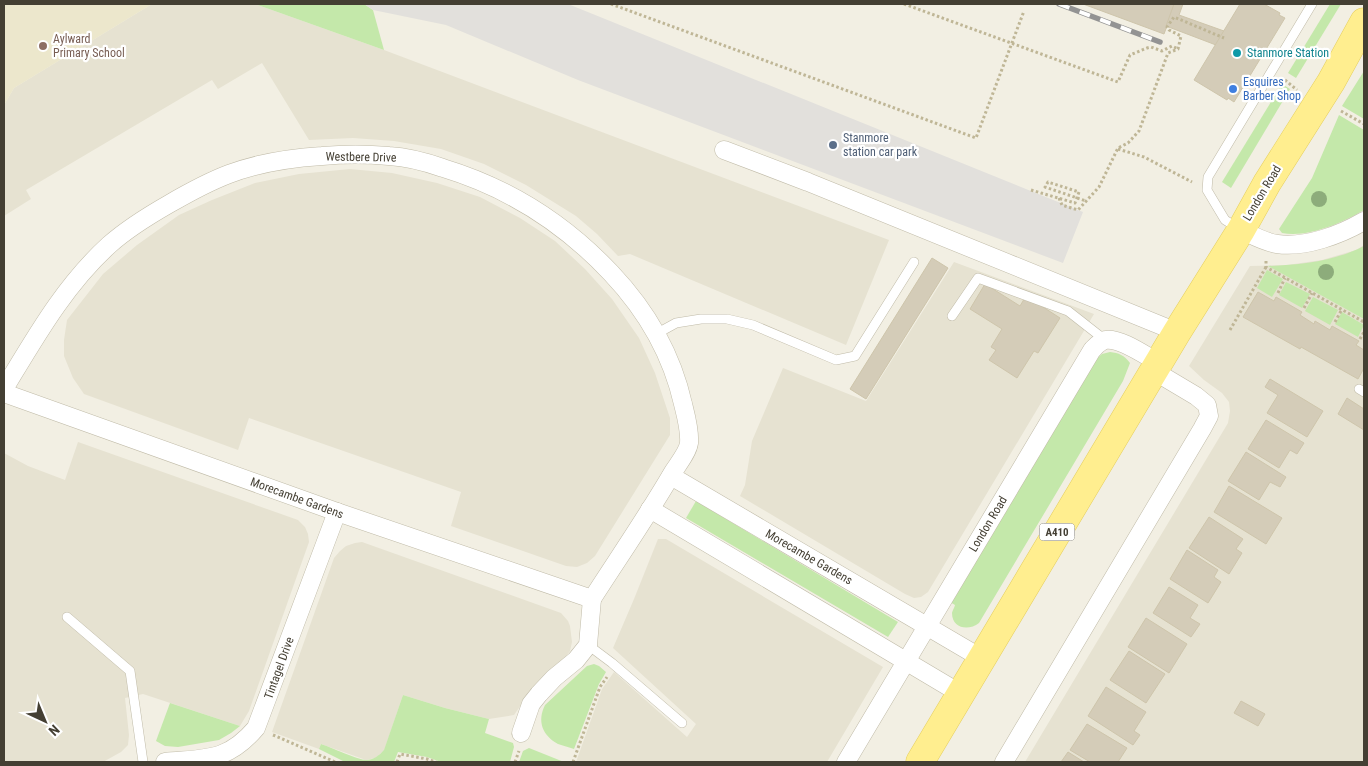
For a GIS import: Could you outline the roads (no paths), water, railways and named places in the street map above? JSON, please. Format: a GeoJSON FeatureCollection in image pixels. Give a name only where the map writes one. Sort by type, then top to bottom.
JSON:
{"type":"FeatureCollection","features":[{"type":"Feature","properties":{"kind":"main road","name":"London Road"},"geometry":{"type":"LineString","coordinates":[[920,762],[1177,332],[1331,82],[1364,22]]}},
{"type":"Feature","properties":{"kind":"street"},"geometry":{"type":"LineString","coordinates":[[724,150],[1177,332]]}},
{"type":"Feature","properties":{"kind":"street","name":"Westbere Drive"},"geometry":{"type":"LineString","coordinates":[[4,389],[53,309],[109,245],[137,223],[193,190],[230,174],[262,165],[300,157],[347,154],[390,156],[424,162],[462,174],[502,190],[555,223],[592,253],[626,289],[656,334],[679,385],[689,445],[671,476]]}},
{"type":"Feature","properties":{"kind":"street"},"geometry":{"type":"LineString","coordinates":[[1241,230],[1264,241],[1294,245],[1333,236],[1364,221]]}},
{"type":"Feature","properties":{"kind":"street"},"geometry":{"type":"LineString","coordinates":[[1004,762],[1209,416],[1207,405],[1157,367],[1121,342],[1105,340]]}},
{"type":"Feature","properties":{"kind":"street","name":"London Road"},"geometry":{"type":"LineString","coordinates":[[846,762],[1092,350],[1105,340]]}},
{"type":"Feature","properties":{"kind":"street","name":"Morecambe Gardens"},"geometry":{"type":"LineString","coordinates":[[4,393],[337,512],[592,599]]}},
{"type":"Feature","properties":{"kind":"street"},"geometry":{"type":"LineString","coordinates":[[521,733],[531,704],[554,678],[576,660],[588,645],[592,599],[671,476]]}},
{"type":"Feature","properties":{"kind":"street","name":"Morecambe Gardens"},"geometry":{"type":"LineString","coordinates":[[671,476],[981,658]]}},
{"type":"Feature","properties":{"kind":"street"},"geometry":{"type":"LineString","coordinates":[[650,509],[961,694]]}},
{"type":"Feature","properties":{"kind":"street","name":"Tintagel Drive"},"geometry":{"type":"LineString","coordinates":[[165,762],[216,757],[228,753],[240,746],[256,728],[337,512]]}},
{"type":"Feature","properties":{"kind":"lane"},"geometry":{"type":"LineString","coordinates":[[1241,230],[1225,220],[1207,190],[1208,177],[1312,4]]}},
{"type":"Feature","properties":{"kind":"lane"},"geometry":{"type":"LineString","coordinates":[[656,334],[676,323],[701,319],[727,319],[754,325],[836,360],[855,356],[914,262]]}},
{"type":"Feature","properties":{"kind":"lane"},"geometry":{"type":"LineString","coordinates":[[952,316],[978,278],[1068,311],[1105,340]]}},
{"type":"Feature","properties":{"kind":"lane"},"geometry":{"type":"LineString","coordinates":[[66,617],[130,671],[143,762]]}},
{"type":"Feature","properties":{"kind":"lane"},"geometry":{"type":"LineString","coordinates":[[588,645],[682,723]]}},
{"type":"Feature","properties":{"kind":"railway"},"geometry":{"type":"LineString","coordinates":[[1059,4],[1160,42]]}},
{"type":"Feature","properties":{"kind":"place","name":"Aylward Primary School"},"geometry":{"type":"Point","coordinates":[43,46]}},
{"type":"Feature","properties":{"kind":"place","name":"Stanmore Station"},"geometry":{"type":"Point","coordinates":[1237,53]}},
{"type":"Feature","properties":{"kind":"place","name":"Esquires Barber Shop"},"geometry":{"type":"Point","coordinates":[1233,89]}},
{"type":"Feature","properties":{"kind":"place","name":"Stanmore station car park"},"geometry":{"type":"Point","coordinates":[833,145]}}]}
